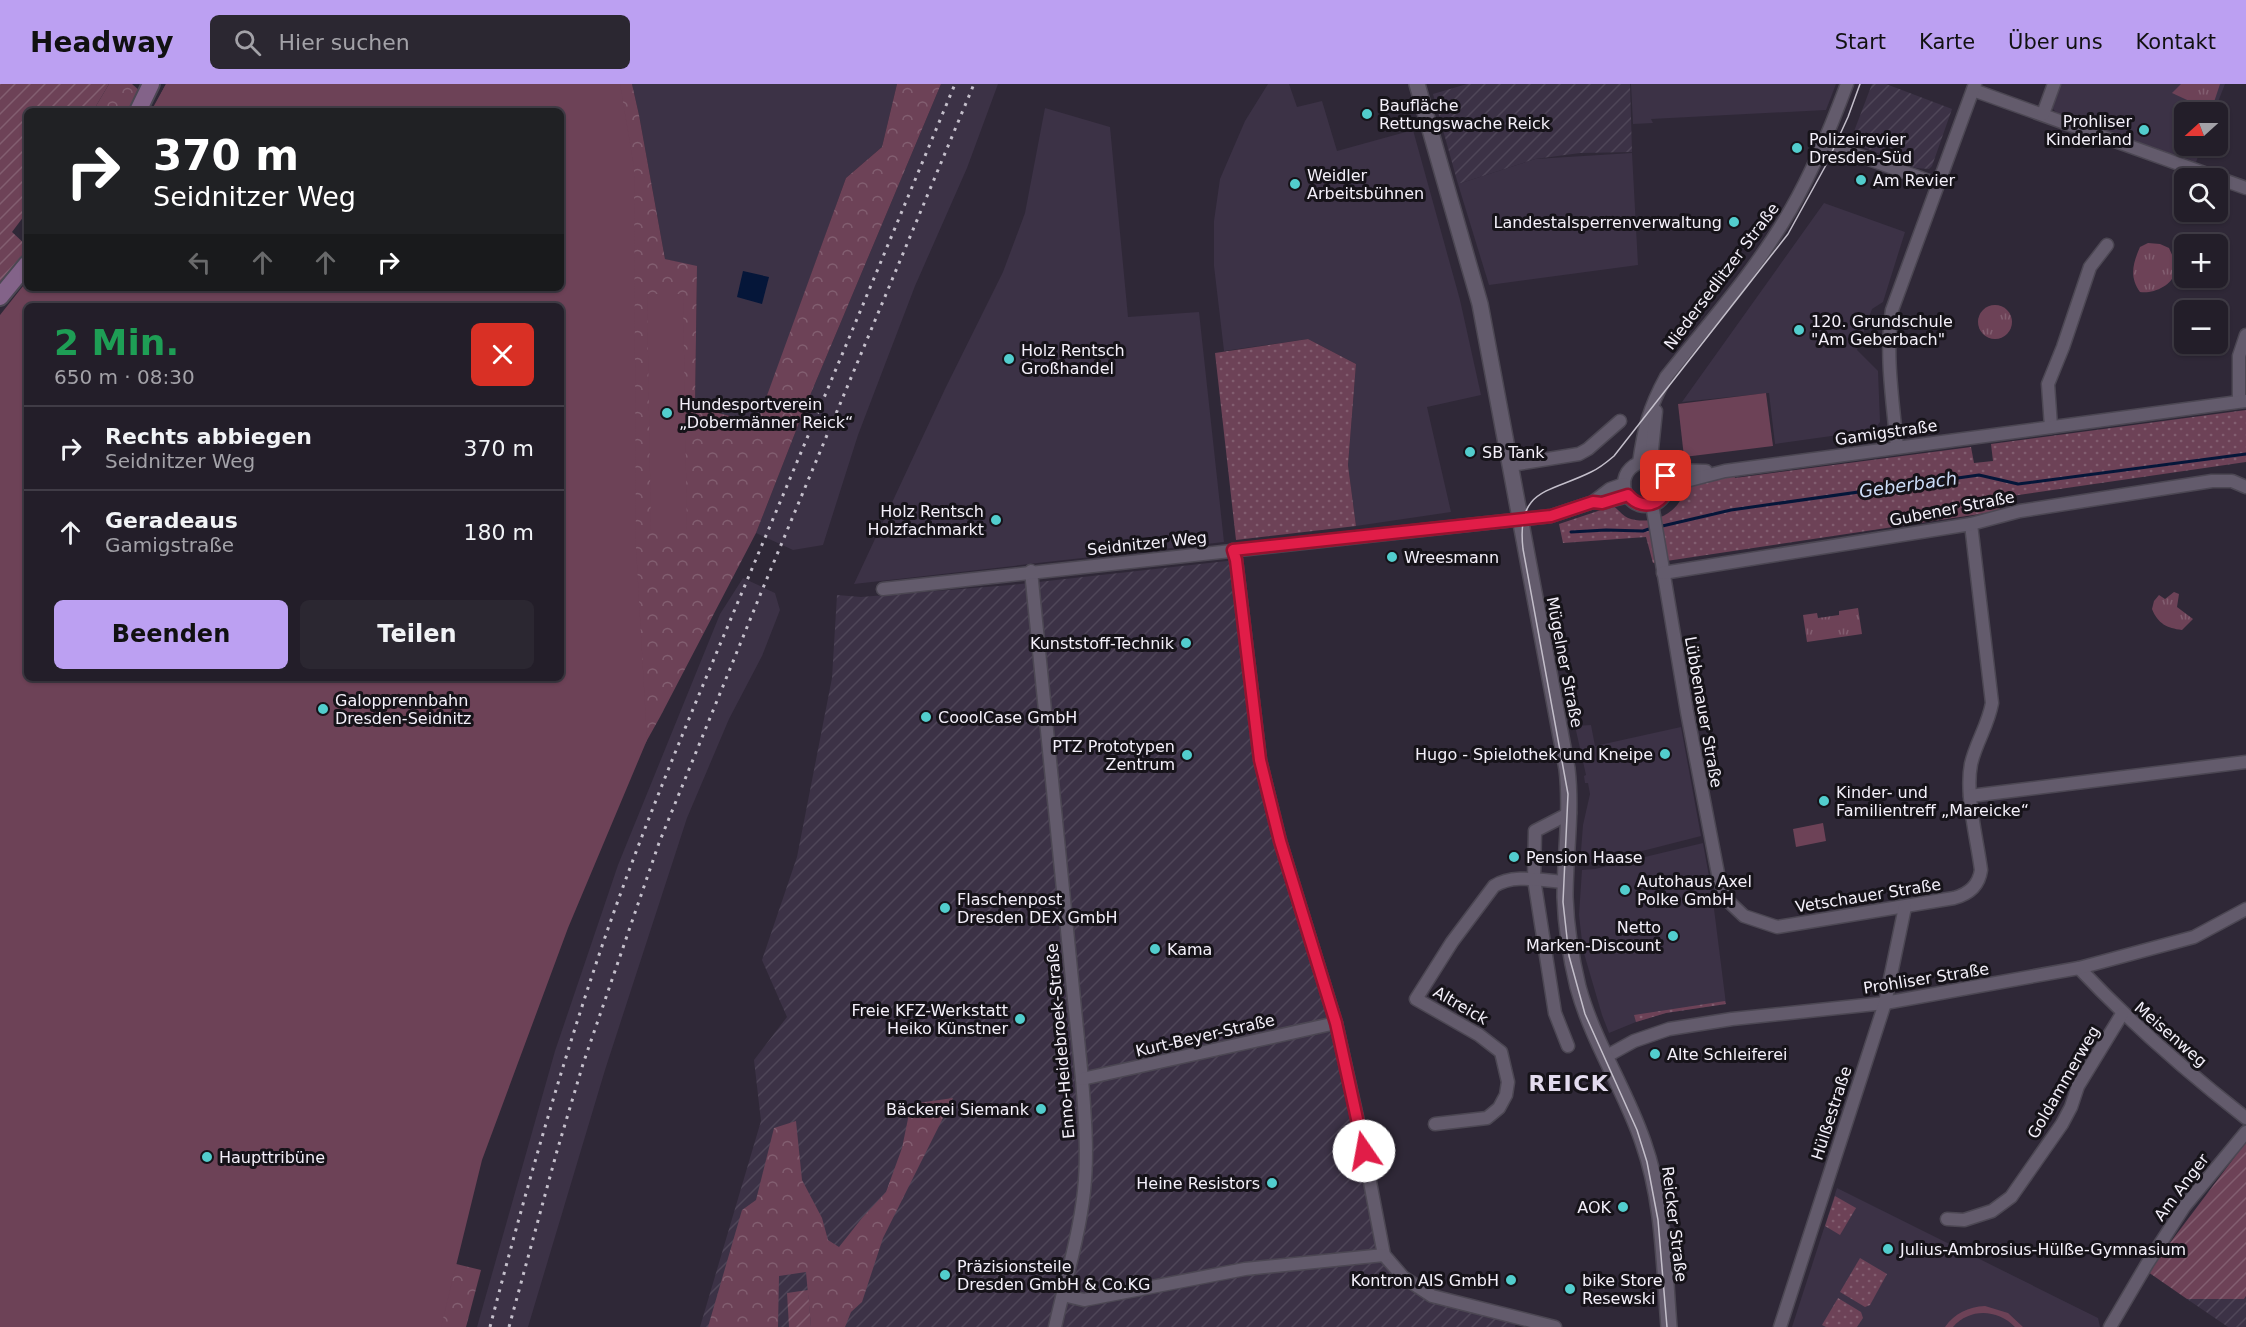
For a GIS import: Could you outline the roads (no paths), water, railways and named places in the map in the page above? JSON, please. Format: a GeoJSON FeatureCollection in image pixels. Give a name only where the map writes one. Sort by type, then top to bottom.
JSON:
{"type":"FeatureCollection","features":[{"type":"Feature","properties":{"kind":"main road"},"geometry":{"type":"LineString","coordinates":[[139,108],[151,84]]}},
{"type":"Feature","properties":{"kind":"main road"},"geometry":{"type":"LineString","coordinates":[[0,297],[24,268]]}},
{"type":"Feature","properties":{"kind":"street","name":"Niedersedlitzer Straße"},"geometry":{"type":"LineString","coordinates":[[1639,463],[1644,428],[1655,396],[1666,377],[1763,253],[1791,210],[1825,143],[1847,84]]}},
{"type":"Feature","properties":{"kind":"street"},"geometry":{"type":"LineString","coordinates":[[2043,114],[2054,84]]}},
{"type":"Feature","properties":{"kind":"street","name":"Mügelner Straße"},"geometry":{"type":"LineString","coordinates":[[1417,87],[1480,304],[1567,769],[1570,813]]}},
{"type":"Feature","properties":{"kind":"street"},"geometry":{"type":"LineString","coordinates":[[1898,447],[1889,329],[1892,310],[1974,87],[2246,188]]}},
{"type":"Feature","properties":{"kind":"street"},"geometry":{"type":"LineString","coordinates":[[1825,143],[1937,184]]}},
{"type":"Feature","properties":{"kind":"street"},"geometry":{"type":"LineString","coordinates":[[2051,427],[2048,384],[2066,340],[2090,267],[2107,245]]}},
{"type":"Feature","properties":{"kind":"street"},"geometry":{"type":"LineString","coordinates":[[2242,401],[2239,356],[2246,334]]}},
{"type":"Feature","properties":{"kind":"street","name":"Niedersedlitzer Straße"},"geometry":{"type":"LineString","coordinates":[[1658,466],[1655,416],[1660,387]]}},
{"type":"Feature","properties":{"kind":"street","name":"Gamigstraße"},"geometry":{"type":"LineString","coordinates":[[1652,504],[1661,499],[1667,489],[1682,482],[1725,471],[2242,401]]}},
{"type":"Feature","properties":{"kind":"street"},"geometry":{"type":"LineString","coordinates":[[1511,465],[1579,454],[1620,421]]}},
{"type":"Feature","properties":{"kind":"street"},"geometry":{"type":"LineString","coordinates":[[1626,490],[1628,471],[1639,463]]}},
{"type":"Feature","properties":{"kind":"street","name":"Gamigstraße"},"geometry":{"type":"LineString","coordinates":[[1639,463],[1725,471]]}},
{"type":"Feature","properties":{"kind":"street"},"geometry":{"type":"LineString","coordinates":[[1658,466],[1666,476],[1667,489]]}},
{"type":"Feature","properties":{"kind":"street","name":"Gubener Straße"},"geometry":{"type":"LineString","coordinates":[[1664,573],[1971,524],[2025,510],[2212,481],[2232,481],[2246,487]]}},
{"type":"Feature","properties":{"kind":"street"},"geometry":{"type":"LineString","coordinates":[[1521,519],[1551,516],[1593,502],[1610,489],[1626,490],[1638,504],[1652,504]]}},
{"type":"Feature","properties":{"kind":"street","name":"Lübbenauer Straße"},"geometry":{"type":"LineString","coordinates":[[1652,504],[1700,784],[1719,879],[1726,899],[1744,916]]}},
{"type":"Feature","properties":{"kind":"street","name":"Seidnitzer Weg"},"geometry":{"type":"LineString","coordinates":[[884,589],[1521,519]]}},
{"type":"Feature","properties":{"kind":"street","name":"Vetschauer Straße"},"geometry":{"type":"LineString","coordinates":[[1744,916],[1777,927],[1905,907],[1964,896],[1980,879],[1981,870],[1971,796],[1971,765],[1989,718],[1992,703],[1971,524]]}},
{"type":"Feature","properties":{"kind":"street"},"geometry":{"type":"LineString","coordinates":[[1233,550],[1260,760],[1280,841],[1336,1023],[1361,1135],[1384,1256],[1403,1277],[1432,1296],[1516,1323],[1555,1327]]}},
{"type":"Feature","properties":{"kind":"street","name":"Enno-Heidebroek-Straße"},"geometry":{"type":"LineString","coordinates":[[1032,572],[1082,1079],[1086,1159],[1077,1235],[1055,1327]]}},
{"type":"Feature","properties":{"kind":"street"},"geometry":{"type":"LineString","coordinates":[[1971,796],[2246,762]]}},
{"type":"Feature","properties":{"kind":"street"},"geometry":{"type":"LineString","coordinates":[[1568,1046],[1555,1013],[1534,879],[1535,831],[1570,813]]}},
{"type":"Feature","properties":{"kind":"street"},"geometry":{"type":"LineString","coordinates":[[1570,813],[1565,882],[1568,933],[1579,988],[1605,1057]]}},
{"type":"Feature","properties":{"kind":"street","name":"Altreick"},"geometry":{"type":"LineString","coordinates":[[1435,1124],[1487,1118],[1498,1108],[1506,1095],[1508,1082],[1501,1052],[1464,1026],[1416,999],[1452,942],[1494,886],[1503,880],[1534,879],[1565,882]]}},
{"type":"Feature","properties":{"kind":"street","name":"Hülßestraße"},"geometry":{"type":"LineString","coordinates":[[1780,1327],[1885,1003],[1905,907]]}},
{"type":"Feature","properties":{"kind":"street","name":"Prohliser Straße"},"geometry":{"type":"LineString","coordinates":[[1605,1057],[1634,1041],[1669,1029],[1732,1019],[1885,1003],[2079,968],[2194,937],[2246,909]]}},
{"type":"Feature","properties":{"kind":"street","name":"Meisenweg"},"geometry":{"type":"LineString","coordinates":[[2079,968],[2122,1014],[2246,1118]]}},
{"type":"Feature","properties":{"kind":"street","name":"Goldammerweg"},"geometry":{"type":"LineString","coordinates":[[1947,1219],[1964,1220],[1992,1211],[2011,1197],[2062,1124],[2078,1086],[2122,1014]]}},
{"type":"Feature","properties":{"kind":"street","name":"Kurt-Beyer-Straße"},"geometry":{"type":"LineString","coordinates":[[1082,1079],[1336,1023]]}},
{"type":"Feature","properties":{"kind":"street","name":"Reicker Straße"},"geometry":{"type":"LineString","coordinates":[[1605,1057],[1644,1143],[1654,1181],[1660,1220],[1669,1327]]}},
{"type":"Feature","properties":{"kind":"street","name":"Am Anger"},"geometry":{"type":"LineString","coordinates":[[2110,1327],[2184,1207],[2246,1132]]}},
{"type":"Feature","properties":{"kind":"street"},"geometry":{"type":"LineString","coordinates":[[1063,1295],[1084,1300],[1245,1269],[1384,1256]]}},
{"type":"Feature","properties":{"kind":"water"},"geometry":{"type":"Polygon","coordinates":[[[743,271],[769,277],[762,304],[737,297],[743,271]]]}},
{"type":"Feature","properties":{"kind":"waterway","name":"Geberbach"},"geometry":{"type":"LineString","coordinates":[[1658,527],[1731,510],[1979,475],[2018,484],[2246,454]]}},
{"type":"Feature","properties":{"kind":"waterway","name":"Geberbach"},"geometry":{"type":"LineString","coordinates":[[1571,532],[1643,531],[1652,528]]}},
{"type":"Feature","properties":{"kind":"tram line"},"geometry":{"type":"LineString","coordinates":[[1667,1327],[1658,1220],[1647,1162],[1637,1130],[1585,1014],[1569,956],[1563,902],[1568,794],[1523,549],[1522,529],[1530,503],[1549,490],[1603,465],[1614,456],[1788,234],[1826,165],[1860,84]]}},
{"type":"Feature","properties":{"kind":"railway"},"geometry":{"type":"LineString","coordinates":[[490,1327],[556,1090],[601,949],[637,848],[955,84]]}},
{"type":"Feature","properties":{"kind":"railway"},"geometry":{"type":"LineString","coordinates":[[509,1327],[583,1064],[659,843],[974,84]]}},
{"type":"Feature","properties":{"kind":"place","name":"Baufläche Rettungswache Reick"},"geometry":{"type":"Point","coordinates":[1367,114]}},
{"type":"Feature","properties":{"kind":"place","name":"Prohliser Kinderland"},"geometry":{"type":"Point","coordinates":[2144,130]}},
{"type":"Feature","properties":{"kind":"place","name":"Polizeirevier Dresden-Süd"},"geometry":{"type":"Point","coordinates":[1797,148]}},
{"type":"Feature","properties":{"kind":"place","name":"Am Revier"},"geometry":{"type":"Point","coordinates":[1861,180]}},
{"type":"Feature","properties":{"kind":"place","name":"Weidler Arbeitsbühnen"},"geometry":{"type":"Point","coordinates":[1295,184]}},
{"type":"Feature","properties":{"kind":"place","name":"Landestalsperrenverwaltung"},"geometry":{"type":"Point","coordinates":[1734,222]}},
{"type":"Feature","properties":{"kind":"place","name":"120. Grundschule \"Am Geberbach\""},"geometry":{"type":"Point","coordinates":[1799,330]}},
{"type":"Feature","properties":{"kind":"place","name":"Holz Rentsch Großhandel"},"geometry":{"type":"Point","coordinates":[1009,359]}},
{"type":"Feature","properties":{"kind":"place","name":"Hundesportverein „Dobermänner Reick“"},"geometry":{"type":"Point","coordinates":[667,413]}},
{"type":"Feature","properties":{"kind":"place","name":"SB Tank"},"geometry":{"type":"Point","coordinates":[1470,452]}},
{"type":"Feature","properties":{"kind":"place","name":"Holz Rentsch Holzfachmarkt"},"geometry":{"type":"Point","coordinates":[996,520]}},
{"type":"Feature","properties":{"kind":"place","name":"Wreesmann"},"geometry":{"type":"Point","coordinates":[1392,557]}},
{"type":"Feature","properties":{"kind":"place","name":"Kunststoff-Technik"},"geometry":{"type":"Point","coordinates":[1186,643]}},
{"type":"Feature","properties":{"kind":"place","name":"Galopprennbahn Dresden-Seidnitz"},"geometry":{"type":"Point","coordinates":[323,709]}},
{"type":"Feature","properties":{"kind":"place","name":"CooolCase GmbH"},"geometry":{"type":"Point","coordinates":[926,717]}},
{"type":"Feature","properties":{"kind":"place","name":"Hugo - Spielothek und Kneipe"},"geometry":{"type":"Point","coordinates":[1665,754]}},
{"type":"Feature","properties":{"kind":"place","name":"PTZ Prototypen Zentrum"},"geometry":{"type":"Point","coordinates":[1187,755]}},
{"type":"Feature","properties":{"kind":"place","name":"Kinder- und Familientreff „Mareicke“"},"geometry":{"type":"Point","coordinates":[1824,801]}},
{"type":"Feature","properties":{"kind":"place","name":"Pension Haase"},"geometry":{"type":"Point","coordinates":[1514,857]}},
{"type":"Feature","properties":{"kind":"place","name":"Autohaus Axel Polke GmbH"},"geometry":{"type":"Point","coordinates":[1625,890]}},
{"type":"Feature","properties":{"kind":"place","name":"Flaschenpost Dresden DEX GmbH"},"geometry":{"type":"Point","coordinates":[945,908]}},
{"type":"Feature","properties":{"kind":"place","name":"Netto Marken-Discount"},"geometry":{"type":"Point","coordinates":[1673,936]}},
{"type":"Feature","properties":{"kind":"place","name":"Kama"},"geometry":{"type":"Point","coordinates":[1155,949]}},
{"type":"Feature","properties":{"kind":"place","name":"Freie KFZ-Werkstatt Heiko Künstner"},"geometry":{"type":"Point","coordinates":[1020,1019]}},
{"type":"Feature","properties":{"kind":"place","name":"Alte Schleiferei"},"geometry":{"type":"Point","coordinates":[1655,1054]}},
{"type":"Feature","properties":{"kind":"place","name":"Bäckerei Siemank"},"geometry":{"type":"Point","coordinates":[1041,1109]}},
{"type":"Feature","properties":{"kind":"place","name":"Haupttribüne"},"geometry":{"type":"Point","coordinates":[207,1157]}},
{"type":"Feature","properties":{"kind":"place","name":"Heine Resistors"},"geometry":{"type":"Point","coordinates":[1272,1183]}},
{"type":"Feature","properties":{"kind":"place","name":"AOK"},"geometry":{"type":"Point","coordinates":[1623,1207]}},
{"type":"Feature","properties":{"kind":"place","name":"Julius-Ambrosius-Hülße-Gymnasium"},"geometry":{"type":"Point","coordinates":[1888,1249]}},
{"type":"Feature","properties":{"kind":"place","name":"Präzisionsteile Dresden GmbH & Co.KG"},"geometry":{"type":"Point","coordinates":[945,1275]}},
{"type":"Feature","properties":{"kind":"place","name":"Kontron AIS GmbH"},"geometry":{"type":"Point","coordinates":[1511,1280]}},
{"type":"Feature","properties":{"kind":"place","name":"bike Store Resewski"},"geometry":{"type":"Point","coordinates":[1570,1289]}},
{"type":"Feature","properties":{"kind":"district","name":"REICK"},"geometry":{"type":"Point","coordinates":[1569,1083]}}]}
